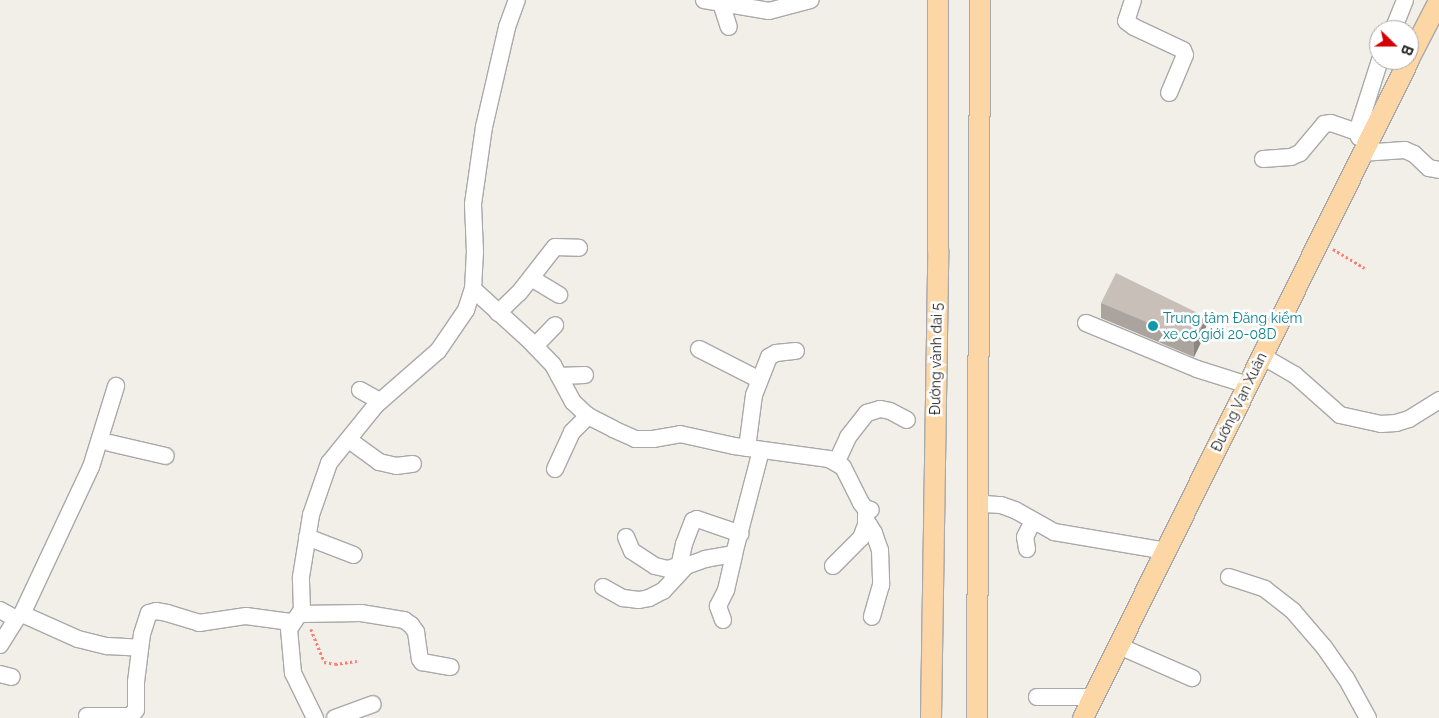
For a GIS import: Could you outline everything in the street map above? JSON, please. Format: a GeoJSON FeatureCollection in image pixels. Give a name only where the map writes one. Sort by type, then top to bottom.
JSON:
{"type":"FeatureCollection","features":[{"type":"Feature","properties":{"kind":"main road","name":"Đường vành đai 5"},"geometry":{"type":"LineString","coordinates":[[931,718],[938,260],[938,0]]}},
{"type":"Feature","properties":{"kind":"main road"},"geometry":{"type":"LineString","coordinates":[[977,718],[980,0]]}},
{"type":"Feature","properties":{"kind":"main road","name":"Đường Vạn Xuân"},"geometry":{"type":"LineString","coordinates":[[1419,40],[1439,1]]}},
{"type":"Feature","properties":{"kind":"main road","name":"Đường Vạn Xuân"},"geometry":{"type":"LineString","coordinates":[[1083,718],[1319,240],[1361,141],[1403,70]]}},
{"type":"Feature","properties":{"kind":"street"},"geometry":{"type":"LineString","coordinates":[[316,718],[293,673],[288,629],[299,617],[303,603],[301,577],[312,514],[329,463],[380,401],[438,351],[466,310],[472,289],[475,252],[473,204],[484,127],[505,36],[517,0]]}},
{"type":"Feature","properties":{"kind":"street"},"geometry":{"type":"LineString","coordinates":[[704,0],[769,11],[811,0]]}},
{"type":"Feature","properties":{"kind":"street"},"geometry":{"type":"LineString","coordinates":[[1134,0],[1126,21],[1134,27],[1183,50],[1185,55],[1169,94]]}},
{"type":"Feature","properties":{"kind":"street"},"geometry":{"type":"LineString","coordinates":[[1397,20],[1405,0]]}},
{"type":"Feature","properties":{"kind":"street"},"geometry":{"type":"LineString","coordinates":[[721,2],[729,27]]}},
{"type":"Feature","properties":{"kind":"street"},"geometry":{"type":"LineString","coordinates":[[1361,141],[1378,70]]}},
{"type":"Feature","properties":{"kind":"street"},"geometry":{"type":"LineString","coordinates":[[1263,159],[1291,157],[1300,153],[1324,124],[1331,123],[1361,141],[1405,150],[1414,154],[1429,168],[1439,170]]}},
{"type":"Feature","properties":{"kind":"street"},"geometry":{"type":"LineString","coordinates":[[498,313],[531,278],[555,247],[578,248]]}},
{"type":"Feature","properties":{"kind":"street"},"geometry":{"type":"LineString","coordinates":[[531,278],[559,295]]}},
{"type":"Feature","properties":{"kind":"street"},"geometry":{"type":"LineString","coordinates":[[472,289],[535,346],[553,365],[573,402],[588,416],[636,439],[653,439],[680,434],[754,449],[837,461],[843,467],[868,512],[880,550],[879,597],[872,617]]}},
{"type":"Feature","properties":{"kind":"street"},"geometry":{"type":"LineString","coordinates":[[1086,323],[1196,369],[1248,385]]}},
{"type":"Feature","properties":{"kind":"street"},"geometry":{"type":"LineString","coordinates":[[535,346],[555,325]]}},
{"type":"Feature","properties":{"kind":"street"},"geometry":{"type":"LineString","coordinates":[[699,349],[760,380]]}},
{"type":"Feature","properties":{"kind":"street"},"geometry":{"type":"LineString","coordinates":[[723,620],[718,606],[729,582],[734,554],[741,534],[754,449],[754,395],[769,357],[776,353],[796,351]]}},
{"type":"Feature","properties":{"kind":"street"},"geometry":{"type":"LineString","coordinates":[[1262,356],[1294,375],[1340,414],[1381,424],[1396,423],[1410,419],[1439,400]]}},
{"type":"Feature","properties":{"kind":"street"},"geometry":{"type":"LineString","coordinates":[[559,376],[585,375]]}},
{"type":"Feature","properties":{"kind":"street"},"geometry":{"type":"LineString","coordinates":[[0,645],[19,616],[104,441],[116,386]]}},
{"type":"Feature","properties":{"kind":"street"},"geometry":{"type":"LineString","coordinates":[[360,390],[380,401]]}},
{"type":"Feature","properties":{"kind":"street"},"geometry":{"type":"LineString","coordinates":[[837,461],[848,437],[867,412],[880,409],[890,411],[907,420]]}},
{"type":"Feature","properties":{"kind":"street"},"geometry":{"type":"LineString","coordinates":[[555,469],[572,432],[588,416]]}},
{"type":"Feature","properties":{"kind":"street"},"geometry":{"type":"LineString","coordinates":[[349,440],[379,462],[396,466],[413,464]]}},
{"type":"Feature","properties":{"kind":"street"},"geometry":{"type":"LineString","coordinates":[[104,441],[166,456]]}},
{"type":"Feature","properties":{"kind":"street"},"geometry":{"type":"LineString","coordinates":[[985,504],[1001,505],[1054,532],[1166,551]]}},
{"type":"Feature","properties":{"kind":"street"},"geometry":{"type":"LineString","coordinates":[[833,566],[861,538],[868,512]]}},
{"type":"Feature","properties":{"kind":"street"},"geometry":{"type":"LineString","coordinates":[[603,587],[623,598],[639,600],[649,598],[663,590],[679,569],[684,544],[694,521],[697,519],[741,534]]}},
{"type":"Feature","properties":{"kind":"street"},"geometry":{"type":"LineString","coordinates":[[1027,549],[1025,537],[1033,521]]}},
{"type":"Feature","properties":{"kind":"street"},"geometry":{"type":"LineString","coordinates":[[307,537],[354,554]]}},
{"type":"Feature","properties":{"kind":"street"},"geometry":{"type":"LineString","coordinates":[[626,537],[632,551],[655,566],[668,569],[679,569],[706,559],[734,554]]}},
{"type":"Feature","properties":{"kind":"street"},"geometry":{"type":"LineString","coordinates":[[1229,577],[1265,589],[1293,611],[1330,655],[1368,718]]}},
{"type":"Feature","properties":{"kind":"street"},"geometry":{"type":"LineString","coordinates":[[0,610],[78,639],[107,646],[140,648]]}},
{"type":"Feature","properties":{"kind":"street"},"geometry":{"type":"LineString","coordinates":[[87,716],[130,716],[136,710],[140,648],[149,613],[156,611],[199,622],[246,616],[299,617],[360,613],[404,620],[412,625],[416,632],[422,662],[451,667]]}},
{"type":"Feature","properties":{"kind":"street"},"geometry":{"type":"LineString","coordinates":[[1118,646],[1192,678]]}},
{"type":"Feature","properties":{"kind":"street"},"geometry":{"type":"LineString","coordinates":[[1037,697],[1093,697]]}},
{"type":"Feature","properties":{"kind":"street"},"geometry":{"type":"LineString","coordinates":[[335,718],[373,704]]}},
{"type":"Feature","properties":{"kind":"path"},"geometry":{"type":"LineString","coordinates":[[1319,240],[1365,268]]}},
{"type":"Feature","properties":{"kind":"path"},"geometry":{"type":"LineString","coordinates":[[299,617],[324,662],[335,664],[357,660]]}},
{"type":"Feature","properties":{"kind":"building"},"geometry":{"type":"Polygon","coordinates":[[[1116,273],[1206,317],[1194,342],[1101,303],[1116,273]]]}},
{"type":"Feature","properties":{"kind":"place","name":"Trung tâm Đăng kiểm xe cơ giới 20-08D"},"geometry":{"type":"Point","coordinates":[1153,326]}}]}
